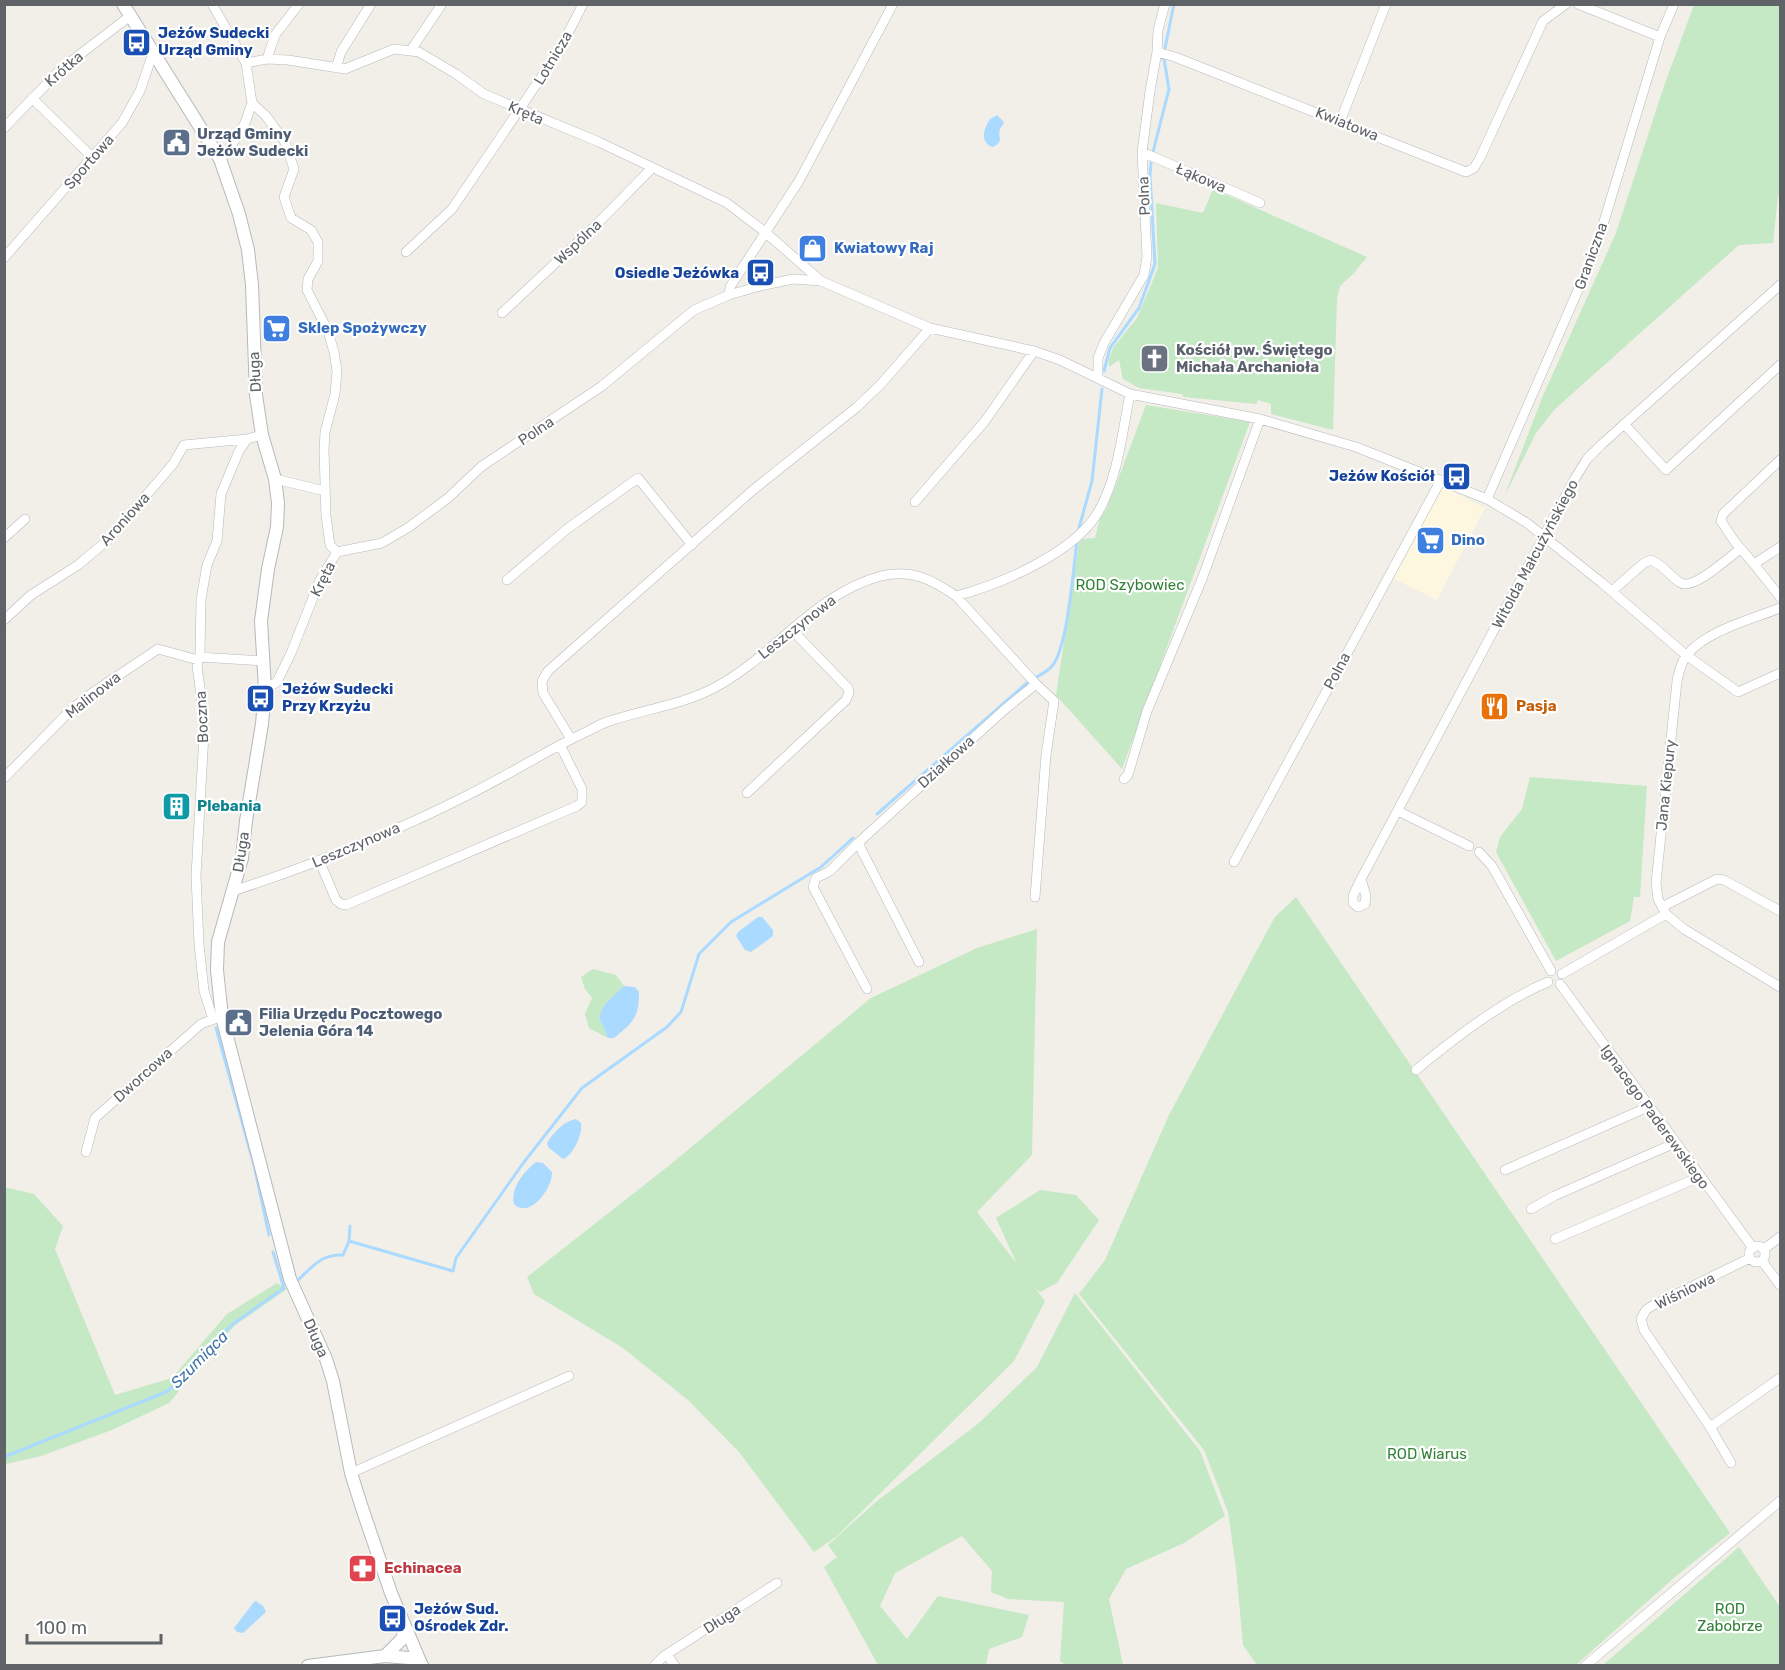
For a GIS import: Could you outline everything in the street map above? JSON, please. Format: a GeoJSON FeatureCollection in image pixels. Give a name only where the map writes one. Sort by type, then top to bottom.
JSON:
{"type":"FeatureCollection","features":[{"type":"Feature","properties":{"kind":"street","name":"Długa"},"geometry":{"type":"LineString","coordinates":[[123,4],[220,159],[239,214],[248,250],[252,285],[255,394],[262,435],[275,479],[278,503],[277,527],[268,568],[261,621],[265,689],[242,858],[221,927],[216,953],[217,1018],[290,1279],[326,1359],[333,1381],[351,1473],[405,1629],[422,1665]]}},
{"type":"Feature","properties":{"kind":"street"},"geometry":{"type":"LineString","coordinates":[[212,4],[246,63],[252,103],[245,123],[228,151],[220,159]]}},
{"type":"Feature","properties":{"kind":"street"},"geometry":{"type":"LineString","coordinates":[[267,60],[275,36],[299,4]]}},
{"type":"Feature","properties":{"kind":"street"},"geometry":{"type":"LineString","coordinates":[[336,68],[341,52],[371,4]]}},
{"type":"Feature","properties":{"kind":"street"},"geometry":{"type":"LineString","coordinates":[[246,63],[288,60],[345,69],[394,49],[411,51],[441,4]]}},
{"type":"Feature","properties":{"kind":"street","name":"Lotnicza"},"geometry":{"type":"LineString","coordinates":[[406,252],[452,209],[559,51],[582,4]]}},
{"type":"Feature","properties":{"kind":"street"},"geometry":{"type":"LineString","coordinates":[[729,295],[730,287],[799,181],[893,4]]}},
{"type":"Feature","properties":{"kind":"street","name":"Polna"},"geometry":{"type":"LineString","coordinates":[[1098,377],[1098,358],[1104,343],[1144,275],[1147,257],[1142,152],[1157,52],[1158,30],[1165,4]]}},
{"type":"Feature","properties":{"kind":"street"},"geometry":{"type":"LineString","coordinates":[[1340,122],[1386,4]]}},
{"type":"Feature","properties":{"kind":"street","name":"Kwiatowa"},"geometry":{"type":"LineString","coordinates":[[1157,52],[1175,57],[1466,172],[1474,168],[1480,158],[1543,21],[1566,4]]}},
{"type":"Feature","properties":{"kind":"street"},"geometry":{"type":"LineString","coordinates":[[1578,4],[1660,37]]}},
{"type":"Feature","properties":{"kind":"street","name":"Graniczna"},"geometry":{"type":"LineString","coordinates":[[1487,499],[1595,251],[1660,37],[1674,4]]}},
{"type":"Feature","properties":{"kind":"street","name":"Krótka"},"geometry":{"type":"LineString","coordinates":[[4,128],[61,69],[130,16]]}},
{"type":"Feature","properties":{"kind":"street","name":"Kręta"},"geometry":{"type":"LineString","coordinates":[[411,51],[419,52],[484,94],[520,111],[599,142],[727,203],[765,232],[820,280]]}},
{"type":"Feature","properties":{"kind":"street","name":"Sportowa"},"geometry":{"type":"LineString","coordinates":[[4,258],[122,123],[140,91],[153,54]]}},
{"type":"Feature","properties":{"kind":"street"},"geometry":{"type":"LineString","coordinates":[[32,98],[93,158]]}},
{"type":"Feature","properties":{"kind":"street","name":"Kręta"},"geometry":{"type":"LineString","coordinates":[[252,103],[266,116],[285,142],[294,169],[284,197],[291,218],[311,230],[318,242],[318,261],[308,279],[307,290],[328,331],[337,371],[335,394],[326,432],[325,491],[330,545],[337,552],[320,580],[277,682],[265,689]]}},
{"type":"Feature","properties":{"kind":"street","name":"Łąkowa"},"geometry":{"type":"LineString","coordinates":[[1142,152],[1260,203]]}},
{"type":"Feature","properties":{"kind":"street","name":"Wspólna"},"geometry":{"type":"LineString","coordinates":[[502,313],[594,227],[652,168]]}},
{"type":"Feature","properties":{"kind":"street","name":"Polna"},"geometry":{"type":"LineString","coordinates":[[337,552],[382,543],[410,527],[448,498],[482,466],[602,386],[694,310],[729,295],[794,279],[820,280],[930,328],[1034,351],[1098,377],[1130,394],[1260,419],[1356,447],[1487,499],[1527,523],[1545,537]]}},
{"type":"Feature","properties":{"kind":"street","name":"Witolda Małcużyńskiego"},"geometry":{"type":"LineString","coordinates":[[1361,879],[1587,459],[1780,285]]}},
{"type":"Feature","properties":{"kind":"street"},"geometry":{"type":"LineString","coordinates":[[571,739],[543,693],[542,681],[548,671],[753,490],[857,407],[881,384],[930,328]]}},
{"type":"Feature","properties":{"kind":"street"},"geometry":{"type":"LineString","coordinates":[[915,502],[985,421],[1034,351]]}},
{"type":"Feature","properties":{"kind":"street"},"geometry":{"type":"LineString","coordinates":[[1624,424],[1666,470],[1780,365]]}},
{"type":"Feature","properties":{"kind":"street"},"geometry":{"type":"LineString","coordinates":[[1035,897],[1046,755],[1054,701],[956,596],[976,591],[1030,567],[1047,558],[1085,530],[1097,513],[1111,482],[1130,394]]}},
{"type":"Feature","properties":{"kind":"street"},"geometry":{"type":"LineString","coordinates":[[1124,779],[1128,775],[1147,711],[1202,579],[1260,419]]}},
{"type":"Feature","properties":{"kind":"street"},"geometry":{"type":"LineString","coordinates":[[247,439],[262,435]]}},
{"type":"Feature","properties":{"kind":"street","name":"Aroniowa"},"geometry":{"type":"LineString","coordinates":[[4,620],[31,595],[78,565],[109,539],[173,464],[184,446],[247,439]]}},
{"type":"Feature","properties":{"kind":"street","name":"Boczna"},"geometry":{"type":"LineString","coordinates":[[217,1018],[204,991],[199,953],[196,876],[204,733],[197,666],[201,599],[207,566],[217,540],[221,494],[239,451],[247,439]]}},
{"type":"Feature","properties":{"kind":"street"},"geometry":{"type":"LineString","coordinates":[[1780,460],[1723,514],[1721,521],[1740,549],[1780,597]]}},
{"type":"Feature","properties":{"kind":"street"},"geometry":{"type":"LineString","coordinates":[[507,580],[567,529],[638,478],[692,545]]}},
{"type":"Feature","properties":{"kind":"street"},"geometry":{"type":"LineString","coordinates":[[275,479],[325,491]]}},
{"type":"Feature","properties":{"kind":"street","name":"Polna"},"geometry":{"type":"LineString","coordinates":[[1234,862],[1441,480]]}},
{"type":"Feature","properties":{"kind":"street"},"geometry":{"type":"LineString","coordinates":[[4,538],[26,519]]}},
{"type":"Feature","properties":{"kind":"street"},"geometry":{"type":"LineString","coordinates":[[1545,537],[1686,655],[1738,692],[1780,673]]}},
{"type":"Feature","properties":{"kind":"street"},"geometry":{"type":"LineString","coordinates":[[1754,564],[1780,547]]}},
{"type":"Feature","properties":{"kind":"street"},"geometry":{"type":"LineString","coordinates":[[1612,591],[1644,563],[1651,560],[1661,564],[1681,583],[1694,583],[1740,549]]}},
{"type":"Feature","properties":{"kind":"street","name":"Leszczynowa"},"geometry":{"type":"LineString","coordinates":[[233,891],[292,872],[469,795],[571,739],[612,720],[684,701],[712,689],[738,675],[830,599],[855,585],[881,576],[910,573],[936,583],[956,596]]}},
{"type":"Feature","properties":{"kind":"street"},"geometry":{"type":"LineString","coordinates":[[1686,655],[1710,637],[1780,608]]}},
{"type":"Feature","properties":{"kind":"street"},"geometry":{"type":"LineString","coordinates":[[747,793],[846,700],[849,693],[848,688],[792,630]]}},
{"type":"Feature","properties":{"kind":"street","name":"Malinowa"},"geometry":{"type":"LineString","coordinates":[[4,778],[74,708],[92,693],[158,649],[199,659]]}},
{"type":"Feature","properties":{"kind":"street","name":"Jana Kiepury"},"geometry":{"type":"LineString","coordinates":[[1664,911],[1656,883],[1677,681],[1686,655]]}},
{"type":"Feature","properties":{"kind":"street"},"geometry":{"type":"LineString","coordinates":[[199,659],[264,661]]}},
{"type":"Feature","properties":{"kind":"street","name":"Działkowa"},"geometry":{"type":"LineString","coordinates":[[867,989],[813,886],[816,878],[830,871],[1004,710],[1032,679]]}},
{"type":"Feature","properties":{"kind":"street"},"geometry":{"type":"LineString","coordinates":[[320,860],[336,900],[346,905],[577,806],[582,802],[582,789],[560,745]]}},
{"type":"Feature","properties":{"kind":"street"},"geometry":{"type":"LineString","coordinates":[[1398,811],[1469,846]]}},
{"type":"Feature","properties":{"kind":"street"},"geometry":{"type":"LineString","coordinates":[[858,843],[919,962]]}},
{"type":"Feature","properties":{"kind":"street"},"geometry":{"type":"LineString","coordinates":[[1479,852],[1492,866],[1551,971]]}},
{"type":"Feature","properties":{"kind":"street"},"geometry":{"type":"LineString","coordinates":[[1562,974],[1717,879],[1724,880],[1780,911]]}},
{"type":"Feature","properties":{"kind":"street"},"geometry":{"type":"LineString","coordinates":[[1664,911],[1684,929],[1780,987]]}},
{"type":"Feature","properties":{"kind":"street"},"geometry":{"type":"LineString","coordinates":[[1548,982],[1552,985],[1560,984],[1563,980],[1562,974],[1556,970],[1551,971]]}},
{"type":"Feature","properties":{"kind":"street"},"geometry":{"type":"LineString","coordinates":[[1548,982],[1548,975],[1551,971]]}},
{"type":"Feature","properties":{"kind":"street"},"geometry":{"type":"LineString","coordinates":[[1416,1070],[1436,1053],[1480,1023],[1532,989],[1548,982]]}},
{"type":"Feature","properties":{"kind":"street","name":"Ignacego Paderewskiego"},"geometry":{"type":"LineString","coordinates":[[1560,984],[1751,1253]]}},
{"type":"Feature","properties":{"kind":"street","name":"Dworcowa"},"geometry":{"type":"LineString","coordinates":[[86,1152],[95,1118],[201,1024],[217,1018]]}},
{"type":"Feature","properties":{"kind":"street"},"geometry":{"type":"LineString","coordinates":[[1505,1170],[1648,1107]]}},
{"type":"Feature","properties":{"kind":"street"},"geometry":{"type":"LineString","coordinates":[[1531,1209],[1554,1196],[1675,1143]]}},
{"type":"Feature","properties":{"kind":"street"},"geometry":{"type":"LineString","coordinates":[[1555,1239],[1699,1177]]}},
{"type":"Feature","properties":{"kind":"street"},"geometry":{"type":"LineString","coordinates":[[1764,1249],[1780,1237]]}},
{"type":"Feature","properties":{"kind":"street"},"geometry":{"type":"LineString","coordinates":[[1762,1261],[1754,1261],[1751,1253],[1757,1246],[1764,1249]]}},
{"type":"Feature","properties":{"kind":"street"},"geometry":{"type":"LineString","coordinates":[[1762,1261],[1765,1255],[1764,1249]]}},
{"type":"Feature","properties":{"kind":"street","name":"Wiśniowa"},"geometry":{"type":"LineString","coordinates":[[1731,1463],[1710,1426],[1644,1330],[1641,1319],[1650,1307],[1751,1253]]}},
{"type":"Feature","properties":{"kind":"street"},"geometry":{"type":"LineString","coordinates":[[1762,1261],[1780,1285]]}},
{"type":"Feature","properties":{"kind":"street"},"geometry":{"type":"LineString","coordinates":[[351,1473],[570,1376]]}},
{"type":"Feature","properties":{"kind":"street"},"geometry":{"type":"LineString","coordinates":[[1710,1426],[1780,1378]]}},
{"type":"Feature","properties":{"kind":"street"},"geometry":{"type":"LineString","coordinates":[[1585,1665],[1780,1504]]}},
{"type":"Feature","properties":{"kind":"street","name":"Długa"},"geometry":{"type":"LineString","coordinates":[[654,1665],[777,1584]]}},
{"type":"Feature","properties":{"kind":"street"},"geometry":{"type":"LineString","coordinates":[[385,1656],[402,1639],[405,1629]]}},
{"type":"Feature","properties":{"kind":"street"},"geometry":{"type":"LineString","coordinates":[[667,1655],[675,1665]]}},
{"type":"Feature","properties":{"kind":"street"},"geometry":{"type":"LineString","coordinates":[[308,1665],[385,1656],[409,1658],[422,1665]]}},
{"type":"Feature","properties":{"kind":"shaded area"},"geometry":{"type":"Polygon","coordinates":[[[1443,487],[1485,508],[1437,600],[1392,578],[1438,490],[1443,487]]]}},
{"type":"Feature","properties":{"kind":"green space"},"geometry":{"type":"Polygon","coordinates":[[[1694,5],[1780,5],[1780,194],[1773,243],[1739,245],[1555,409],[1536,433],[1504,497],[1542,398],[1616,233],[1665,83],[1694,5]]]}},
{"type":"Feature","properties":{"kind":"green space"},"geometry":{"type":"Polygon","coordinates":[[[1213,189],[1367,257],[1340,286],[1337,298],[1333,430],[1271,414],[1271,404],[1258,400],[1256,404],[1184,397],[1182,394],[1139,388],[1123,379],[1119,360],[1109,367],[1113,348],[1137,318],[1158,268],[1156,203],[1203,213],[1213,189]]]}},
{"type":"Feature","properties":{"kind":"green space","name":"ROD Szybowiec"},"geometry":{"type":"Polygon","coordinates":[[[1146,405],[1250,422],[1122,769],[1056,695],[1079,542],[1083,539],[1095,538],[1100,518],[1113,493],[1146,405]]]}},
{"type":"Feature","properties":{"kind":"green space"},"geometry":{"type":"Polygon","coordinates":[[[1530,777],[1647,786],[1640,897],[1634,897],[1630,921],[1556,961],[1496,852],[1500,837],[1522,809],[1530,777]]]}},
{"type":"Feature","properties":{"kind":"green space","name":"ROD Wiarus"},"geometry":{"type":"Polygon","coordinates":[[[1296,897],[1730,1533],[1676,1576],[1576,1665],[1257,1665],[1243,1645],[1228,1512],[1204,1450],[1079,1294],[1105,1260],[1169,1115],[1264,937],[1275,917],[1296,897]]]}},
{"type":"Feature","properties":{"kind":"green space"},"geometry":{"type":"Polygon","coordinates":[[[1037,929],[1032,1155],[977,1212],[1017,1264],[996,1218],[1040,1190],[1076,1195],[1099,1220],[1057,1283],[1040,1292],[1035,1288],[1045,1301],[1014,1361],[837,1536],[814,1552],[739,1452],[688,1400],[623,1348],[534,1294],[527,1277],[671,1164],[871,998],[977,948],[1037,929]]]}},
{"type":"Feature","properties":{"kind":"green space"},"geometry":{"type":"Polygon","coordinates":[[[593,969],[616,975],[624,986],[604,1005],[599,1017],[608,1038],[589,1028],[585,1014],[592,998],[585,989],[581,977],[593,969]]]}},
{"type":"Feature","properties":{"kind":"green space"},"geometry":{"type":"Polygon","coordinates":[[[4,1187],[34,1194],[63,1226],[55,1249],[115,1395],[172,1378],[227,1314],[277,1283],[287,1289],[234,1326],[169,1403],[112,1430],[41,1456],[6,1464],[4,1187]]]}},
{"type":"Feature","properties":{"kind":"green space"},"geometry":{"type":"Polygon","coordinates":[[[1075,1293],[1200,1451],[1225,1516],[1184,1543],[1126,1569],[1109,1599],[1123,1665],[1066,1665],[1060,1661],[1064,1602],[1008,1599],[991,1592],[992,1571],[962,1536],[895,1573],[880,1606],[907,1639],[938,1596],[1029,1615],[1022,1637],[989,1649],[986,1665],[878,1665],[824,1567],[837,1557],[828,1545],[877,1501],[979,1423],[1037,1367],[1075,1293]]]}},
{"type":"Feature","properties":{"kind":"green space","name":"ROD Zabobrze"},"geometry":{"type":"Polygon","coordinates":[[[1739,1547],[1780,1607],[1780,1665],[1603,1665],[1739,1547]]]}},
{"type":"Feature","properties":{"kind":"water"},"geometry":{"type":"Polygon","coordinates":[[[997,115],[1004,122],[999,132],[1000,141],[993,147],[986,142],[984,135],[990,119],[997,115]]]}},
{"type":"Feature","properties":{"kind":"water"},"geometry":{"type":"Polygon","coordinates":[[[758,917],[762,917],[773,930],[773,936],[751,952],[745,950],[736,936],[758,917]]]}},
{"type":"Feature","properties":{"kind":"water"},"geometry":{"type":"Polygon","coordinates":[[[624,986],[635,987],[639,992],[638,1007],[631,1023],[614,1038],[608,1038],[599,1017],[604,1005],[624,986]]]}},
{"type":"Feature","properties":{"kind":"water"},"geometry":{"type":"Polygon","coordinates":[[[576,1119],[581,1123],[579,1138],[574,1149],[563,1159],[548,1147],[547,1143],[559,1128],[576,1119]]]}},
{"type":"Feature","properties":{"kind":"water"},"geometry":{"type":"Polygon","coordinates":[[[536,1162],[543,1163],[552,1172],[549,1186],[533,1205],[520,1208],[514,1204],[516,1186],[536,1162]]]}},
{"type":"Feature","properties":{"kind":"water"},"geometry":{"type":"Polygon","coordinates":[[[256,1601],[263,1606],[266,1612],[243,1633],[237,1632],[234,1628],[256,1601]]]}},
{"type":"Feature","properties":{"kind":"waterway"},"geometry":{"type":"LineString","coordinates":[[1165,48],[1174,4]]}},
{"type":"Feature","properties":{"kind":"waterway"},"geometry":{"type":"LineString","coordinates":[[1153,152],[1169,89],[1164,59]]}},
{"type":"Feature","properties":{"kind":"waterway"},"geometry":{"type":"LineString","coordinates":[[1104,371],[1110,348],[1139,308],[1155,264],[1151,163]]}},
{"type":"Feature","properties":{"kind":"waterway"},"geometry":{"type":"LineString","coordinates":[[1079,528],[1092,481],[1102,389]]}},
{"type":"Feature","properties":{"kind":"waterway"},"geometry":{"type":"LineString","coordinates":[[877,814],[1027,683],[1053,665],[1063,641],[1077,542]]}},
{"type":"Feature","properties":{"kind":"waterway"},"geometry":{"type":"LineString","coordinates":[[349,1241],[453,1271],[456,1258],[524,1162],[582,1088],[667,1027],[681,1012],[699,954],[731,922],[821,867],[853,838]]}},
{"type":"Feature","properties":{"kind":"waterway","name":"Szumiąca"},"geometry":{"type":"LineString","coordinates":[[216,1028],[254,1165],[269,1235]]}},
{"type":"Feature","properties":{"kind":"waterway"},"geometry":{"type":"LineString","coordinates":[[297,1281],[323,1259],[343,1255],[349,1241],[350,1226]]}},
{"type":"Feature","properties":{"kind":"waterway","name":"Szumiąca"},"geometry":{"type":"LineString","coordinates":[[4,1457],[166,1392],[184,1379],[211,1345],[233,1324],[284,1288],[273,1252]]}},
{"type":"Feature","properties":{"kind":"place","name":"Jeżów Sudecki Urząd Gminy"},"geometry":{"type":"Point","coordinates":[137,42]}},
{"type":"Feature","properties":{"kind":"place","name":"Urząd Gminy Jeżów Sudecki"},"geometry":{"type":"Point","coordinates":[176,143]}},
{"type":"Feature","properties":{"kind":"place","name":"Kwiatowy Raj"},"geometry":{"type":"Point","coordinates":[813,248]}},
{"type":"Feature","properties":{"kind":"place","name":"Osiedle Jeżówka"},"geometry":{"type":"Point","coordinates":[760,273]}},
{"type":"Feature","properties":{"kind":"place","name":"Sklep Spożywczy"},"geometry":{"type":"Point","coordinates":[277,328]}},
{"type":"Feature","properties":{"kind":"place","name":"Kościół pw. Świętego Michała Archanioła"},"geometry":{"type":"Point","coordinates":[1155,359]}},
{"type":"Feature","properties":{"kind":"place","name":"Jeżów Kościół"},"geometry":{"type":"Point","coordinates":[1456,476]}},
{"type":"Feature","properties":{"kind":"place","name":"Dino"},"geometry":{"type":"Point","coordinates":[1430,540]}},
{"type":"Feature","properties":{"kind":"place","name":"Jeżów Sudecki Przy Krzyżu"},"geometry":{"type":"Point","coordinates":[261,698]}},
{"type":"Feature","properties":{"kind":"place","name":"Pasja"},"geometry":{"type":"Point","coordinates":[1495,706]}},
{"type":"Feature","properties":{"kind":"place","name":"Plebania"},"geometry":{"type":"Point","coordinates":[176,806]}},
{"type":"Feature","properties":{"kind":"place","name":"Filia Urzędu Pocztowego Jelenia Góra 14"},"geometry":{"type":"Point","coordinates":[238,1023]}},
{"type":"Feature","properties":{"kind":"place","name":"Echinacea"},"geometry":{"type":"Point","coordinates":[363,1568]}},
{"type":"Feature","properties":{"kind":"place","name":"Jeżów Sud. Ośrodek Zdr."},"geometry":{"type":"Point","coordinates":[393,1618]}}]}
